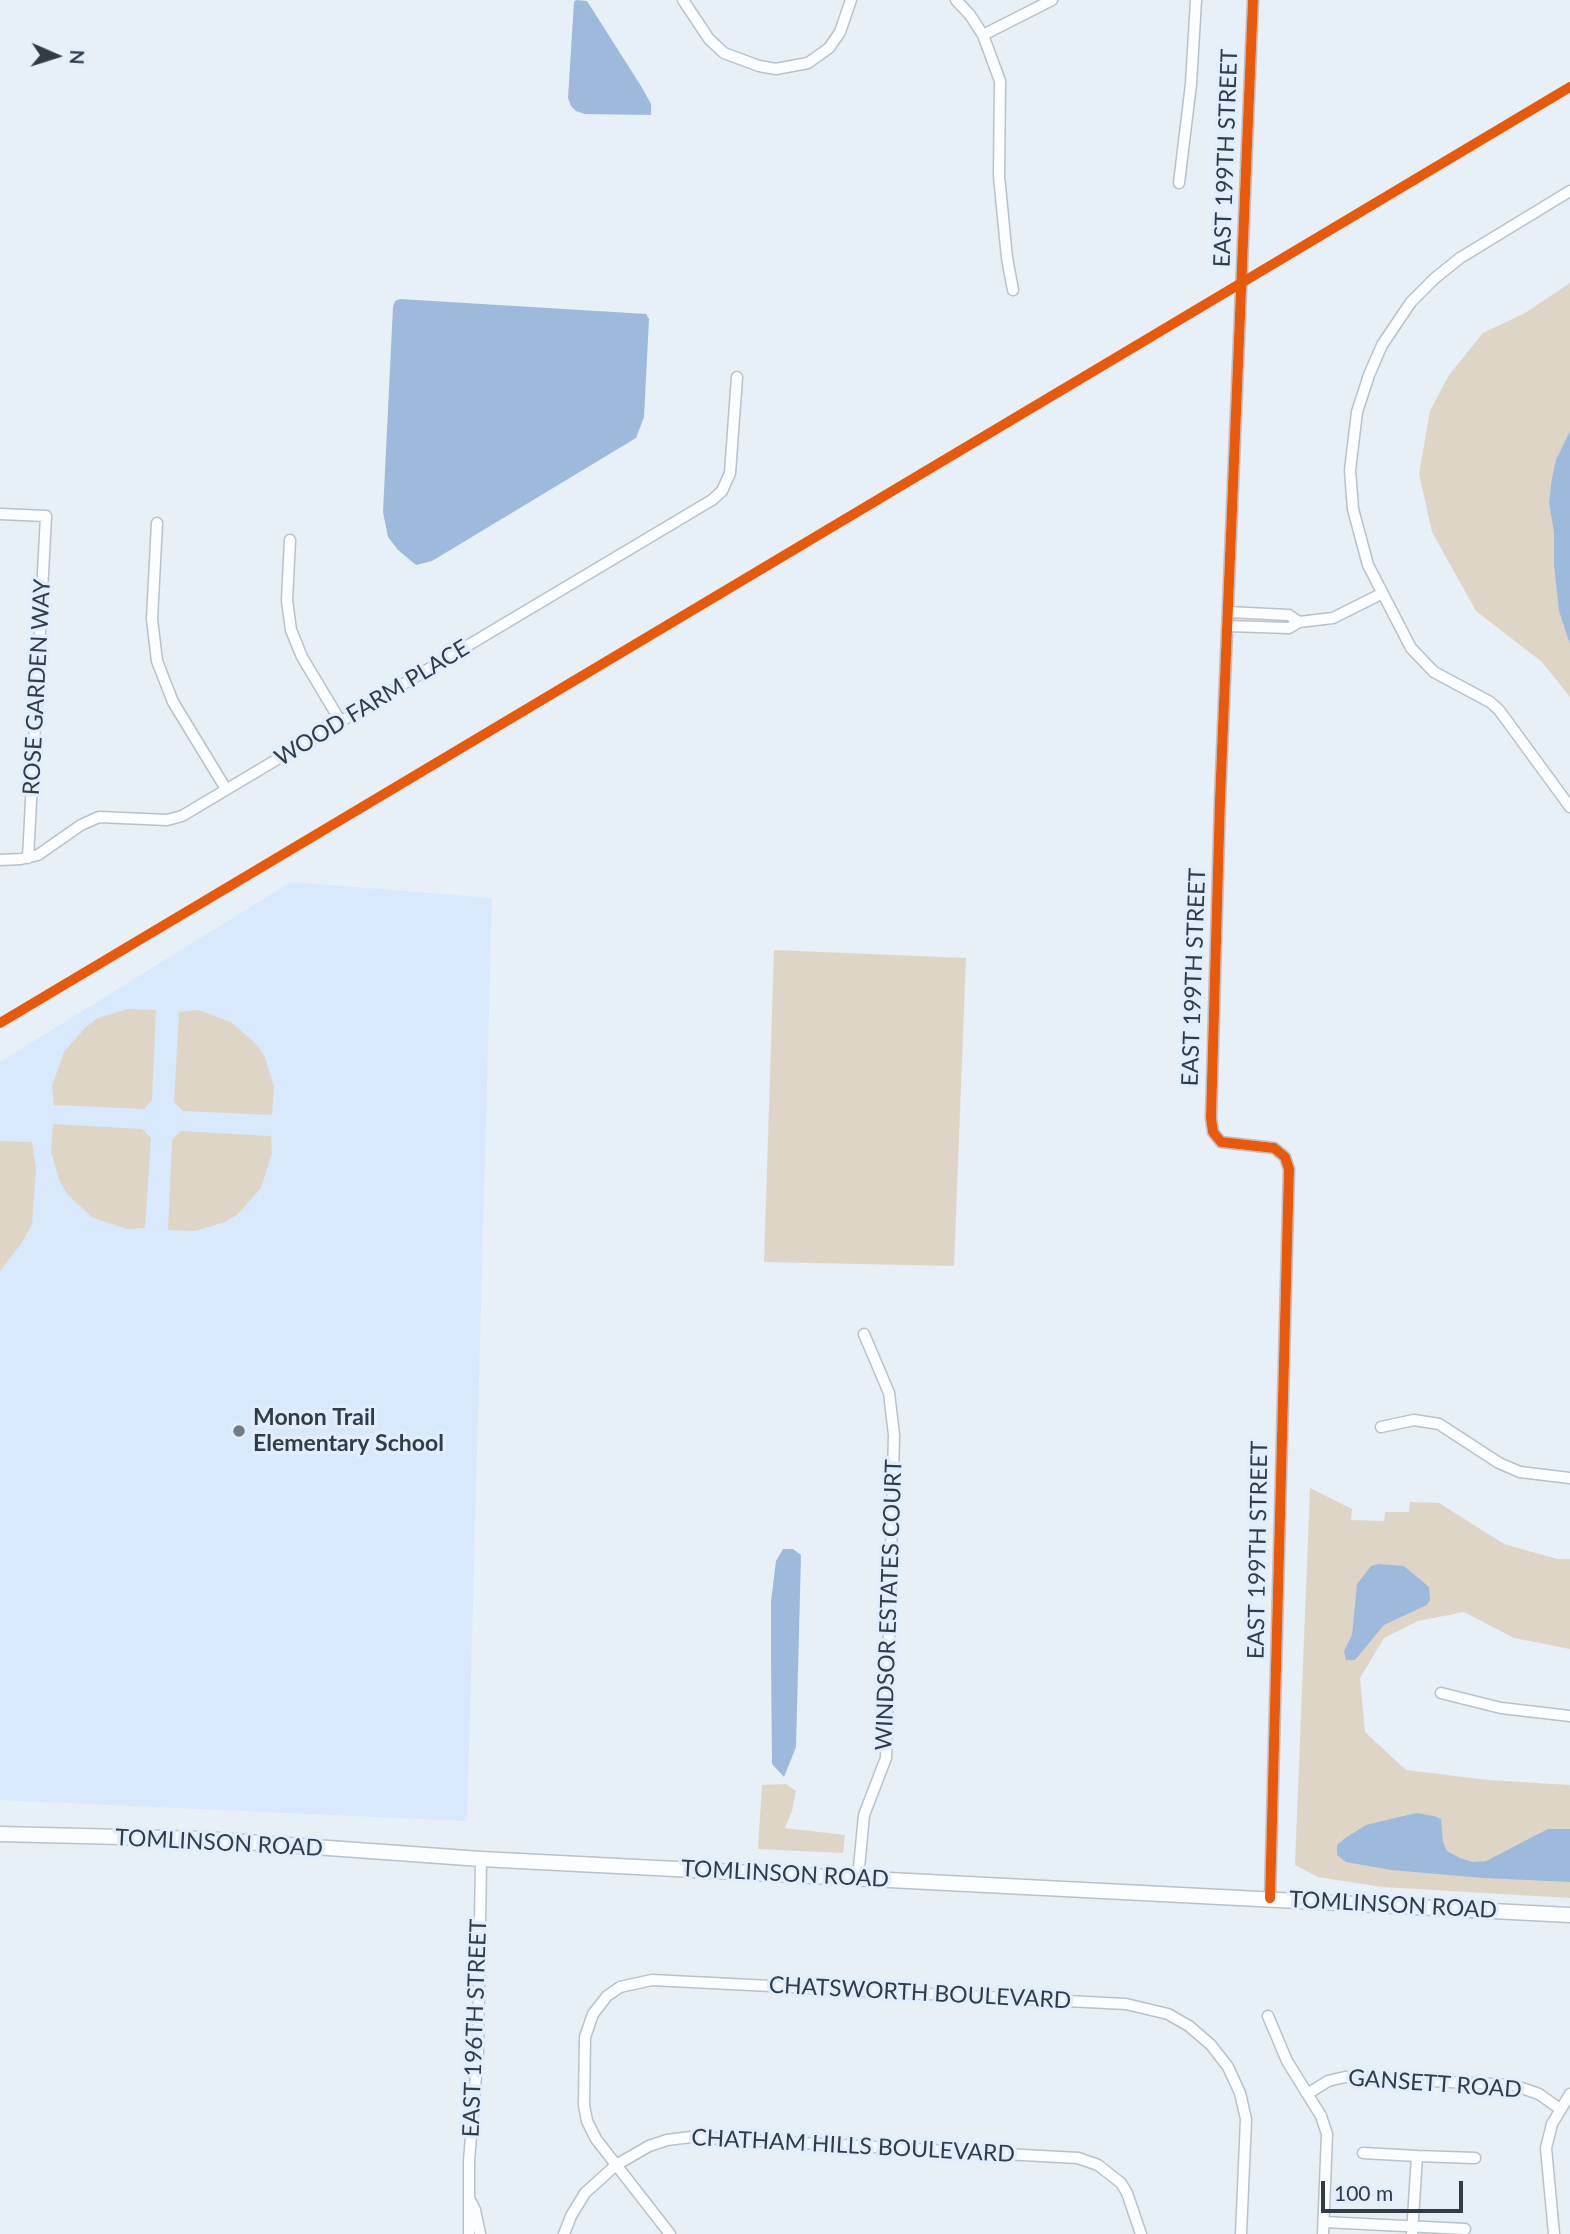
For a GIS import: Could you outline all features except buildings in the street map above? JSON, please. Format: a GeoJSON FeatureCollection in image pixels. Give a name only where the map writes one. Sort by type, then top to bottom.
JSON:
{"type":"FeatureCollection","features":[{"type":"Feature","properties":{"kind":"street"},"geometry":{"type":"LineString","coordinates":[[682,0],[709,39],[724,52],[759,66],[776,69],[808,64],[830,48],[840,32],[851,0]]}},
{"type":"Feature","properties":{"kind":"street"},"geometry":{"type":"LineString","coordinates":[[956,0],[983,35],[1000,81],[999,176],[1013,290]]}},
{"type":"Feature","properties":{"kind":"street"},"geometry":{"type":"LineString","coordinates":[[983,35],[1052,0]]}},
{"type":"Feature","properties":{"kind":"street"},"geometry":{"type":"LineString","coordinates":[[1179,183],[1187,127],[1196,0]]}},
{"type":"Feature","properties":{"kind":"street","name":"EAST 199TH STREET"},"geometry":{"type":"LineString","coordinates":[[1253,0],[1220,800],[1211,1126],[1217,1138],[1227,1144],[1274,1148],[1285,1157],[1289,1169],[1270,1898]]}},
{"type":"Feature","properties":{"kind":"street"},"geometry":{"type":"LineString","coordinates":[[1570,191],[1477,246],[1441,272],[1411,302],[1375,358],[1357,412],[1350,470],[1353,509],[1368,565],[1381,594],[1417,656],[1434,672],[1490,702],[1499,710],[1570,807]]}},
{"type":"Feature","properties":{"kind":"street","name":"WOOD FARM PLACE"},"geometry":{"type":"LineString","coordinates":[[0,860],[28,858],[47,849],[90,820],[108,817],[176,819],[703,505],[718,495],[725,485],[732,463],[737,377]]}},
{"type":"Feature","properties":{"kind":"street","name":"ROSE GARDEN WAY"},"geometry":{"type":"LineString","coordinates":[[0,514],[46,516],[28,858]]}},
{"type":"Feature","properties":{"kind":"street"},"geometry":{"type":"LineString","coordinates":[[157,523],[152,619],[157,661],[173,702],[226,789]]}},
{"type":"Feature","properties":{"kind":"street"},"geometry":{"type":"LineString","coordinates":[[290,540],[287,600],[292,630],[302,657],[341,722]]}},
{"type":"Feature","properties":{"kind":"street"},"geometry":{"type":"LineString","coordinates":[[1228,626],[1289,628],[1299,622],[1333,618],[1381,594]]}},
{"type":"Feature","properties":{"kind":"street"},"geometry":{"type":"LineString","coordinates":[[1228,612],[1289,615],[1299,622]]}},
{"type":"Feature","properties":{"kind":"street","name":"WINDSOR ESTATES COURT"},"geometry":{"type":"LineString","coordinates":[[858,1878],[864,1815],[886,1758],[894,1434],[889,1393],[864,1334]]}},
{"type":"Feature","properties":{"kind":"street"},"geometry":{"type":"LineString","coordinates":[[1381,1427],[1414,1420],[1439,1424],[1511,1469],[1529,1475],[1570,1478]]}},
{"type":"Feature","properties":{"kind":"street"},"geometry":{"type":"LineString","coordinates":[[1441,1693],[1502,1708],[1570,1716]]}},
{"type":"Feature","properties":{"kind":"street","name":"TOMLINSON ROAD"},"geometry":{"type":"LineString","coordinates":[[0,1834],[204,1839],[481,1859],[1570,1915]]}},
{"type":"Feature","properties":{"kind":"street","name":"EAST 196TH STREET"},"geometry":{"type":"LineString","coordinates":[[469,2234],[467,2215],[470,2148],[478,2051],[481,1859]]}},
{"type":"Feature","properties":{"kind":"street","name":"CHATSWORTH BOULEVARD"},"geometry":{"type":"LineString","coordinates":[[670,2234],[596,2139],[585,2116],[585,2037],[589,2021],[601,2003],[614,1991],[627,1984],[660,1980],[1136,2006],[1168,2014],[1201,2035],[1220,2055],[1235,2080],[1246,2119],[1241,2234]]}},
{"type":"Feature","properties":{"kind":"street"},"geometry":{"type":"LineString","coordinates":[[1268,2016],[1287,2062],[1321,2116],[1327,2134],[1323,2234]]}},
{"type":"Feature","properties":{"kind":"street","name":"GANSETT ROAD"},"geometry":{"type":"LineString","coordinates":[[1308,2093],[1328,2081],[1345,2077],[1513,2085],[1539,2094],[1560,2109]]}},
{"type":"Feature","properties":{"kind":"street"},"geometry":{"type":"LineString","coordinates":[[1554,2234],[1546,2148],[1549,2132],[1570,2094]]}},
{"type":"Feature","properties":{"kind":"street","name":"CHATHAM HILLS BOULEVARD"},"geometry":{"type":"LineString","coordinates":[[564,2234],[585,2193],[616,2165],[649,2146],[691,2137],[1071,2157],[1098,2165],[1121,2183],[1141,2234]]}},
{"type":"Feature","properties":{"kind":"street"},"geometry":{"type":"LineString","coordinates":[[1363,2153],[1475,2158]]}},
{"type":"Feature","properties":{"kind":"street"},"geometry":{"type":"LineString","coordinates":[[1412,2230],[1416,2156]]}},
{"type":"Feature","properties":{"kind":"street","name":"EAST 196TH STREET"},"geometry":{"type":"LineString","coordinates":[[469,2198],[481,2234]]}},
{"type":"Feature","properties":{"kind":"street"},"geometry":{"type":"LineString","coordinates":[[1324,2222],[1412,2230],[1465,2229]]}},
{"type":"Feature","properties":{"kind":"shaded area"},"geometry":{"type":"Polygon","coordinates":[[[1570,283],[1570,697],[1542,662],[1476,611],[1432,532],[1419,474],[1430,411],[1449,375],[1483,333],[1525,313],[1570,283]]]}},
{"type":"Feature","properties":{"kind":"shaded area","name":"Monon Trail Elementary School"},"geometry":{"type":"Polygon","coordinates":[[[291,882],[492,898],[467,1821],[0,1800],[0,1062],[291,882]]]}},
{"type":"Feature","properties":{"kind":"shaded area"},"geometry":{"type":"Polygon","coordinates":[[[774,950],[966,958],[954,1266],[764,1262],[774,950]]]}},
{"type":"Feature","properties":{"kind":"shaded area"},"geometry":{"type":"Polygon","coordinates":[[[128,1009],[156,1010],[152,1100],[144,1109],[54,1105],[52,1086],[64,1052],[86,1027],[98,1018],[128,1009]]]}},
{"type":"Feature","properties":{"kind":"shaded area"},"geometry":{"type":"Polygon","coordinates":[[[198,1010],[231,1022],[257,1045],[265,1057],[274,1087],[272,1115],[183,1111],[174,1102],[179,1012],[198,1010]]]}},
{"type":"Feature","properties":{"kind":"shaded area"},"geometry":{"type":"Polygon","coordinates":[[[53,1124],[142,1129],[151,1138],[145,1228],[127,1229],[93,1218],[68,1195],[60,1182],[51,1152],[53,1124]]]}},
{"type":"Feature","properties":{"kind":"shaded area"},"geometry":{"type":"Polygon","coordinates":[[[181,1131],[271,1136],[272,1153],[261,1188],[238,1214],[225,1222],[195,1231],[168,1230],[172,1140],[181,1131]]]}},
{"type":"Feature","properties":{"kind":"shaded area"},"geometry":{"type":"Polygon","coordinates":[[[0,1141],[32,1142],[36,1168],[32,1224],[23,1241],[0,1271],[0,1141]]]}},
{"type":"Feature","properties":{"kind":"shaded area"},"geometry":{"type":"Polygon","coordinates":[[[1310,1488],[1352,1509],[1351,1520],[1384,1521],[1385,1512],[1409,1512],[1410,1502],[1439,1503],[1504,1544],[1557,1559],[1570,1559],[1570,1649],[1514,1638],[1464,1612],[1418,1621],[1384,1638],[1360,1678],[1365,1732],[1406,1770],[1488,1780],[1570,1785],[1570,1898],[1382,1887],[1318,1877],[1295,1865],[1310,1488]]]}},
{"type":"Feature","properties":{"kind":"shaded area"},"geometry":{"type":"Polygon","coordinates":[[[786,1784],[796,1791],[785,1828],[845,1835],[843,1853],[758,1849],[762,1785],[786,1784]]]}},
{"type":"Feature","properties":{"kind":"water"},"geometry":{"type":"Polygon","coordinates":[[[576,0],[587,1],[641,86],[651,104],[651,115],[585,114],[571,106],[568,98],[576,0]]]}},
{"type":"Feature","properties":{"kind":"water"},"geometry":{"type":"Polygon","coordinates":[[[400,299],[646,314],[649,319],[644,417],[636,438],[432,561],[416,565],[398,550],[388,537],[383,512],[393,307],[395,301],[400,299]]]}},
{"type":"Feature","properties":{"kind":"water"},"geometry":{"type":"Polygon","coordinates":[[[1570,431],[1570,644],[1559,611],[1554,532],[1549,503],[1556,460],[1570,431]]]}},
{"type":"Feature","properties":{"kind":"water"},"geometry":{"type":"Polygon","coordinates":[[[783,1549],[793,1549],[801,1555],[796,1747],[784,1777],[772,1764],[771,1659],[771,1601],[776,1561],[783,1549]]]}},
{"type":"Feature","properties":{"kind":"water"},"geometry":{"type":"Polygon","coordinates":[[[1371,1566],[1404,1566],[1429,1587],[1430,1600],[1427,1605],[1384,1625],[1355,1660],[1346,1660],[1344,1651],[1352,1635],[1357,1584],[1371,1566]]]}},
{"type":"Feature","properties":{"kind":"water"},"geometry":{"type":"Polygon","coordinates":[[[1416,1813],[1441,1819],[1443,1842],[1447,1851],[1473,1862],[1486,1861],[1548,1829],[1570,1829],[1570,1882],[1391,1870],[1346,1862],[1337,1855],[1337,1845],[1366,1825],[1416,1813]]]}},
{"type":"Feature","properties":{"kind":"cycle path"},"geometry":{"type":"LineString","coordinates":[[1253,0],[1220,800],[1211,1118],[1213,1132],[1221,1142],[1274,1148],[1285,1157],[1289,1169],[1270,1898]]}},
{"type":"Feature","properties":{"kind":"cycle path"},"geometry":{"type":"LineString","coordinates":[[0,1023],[1570,87]]}},
{"type":"Feature","properties":{"kind":"place","name":"Monon Trail Elementary School"},"geometry":{"type":"Point","coordinates":[239,1431]}}]}
